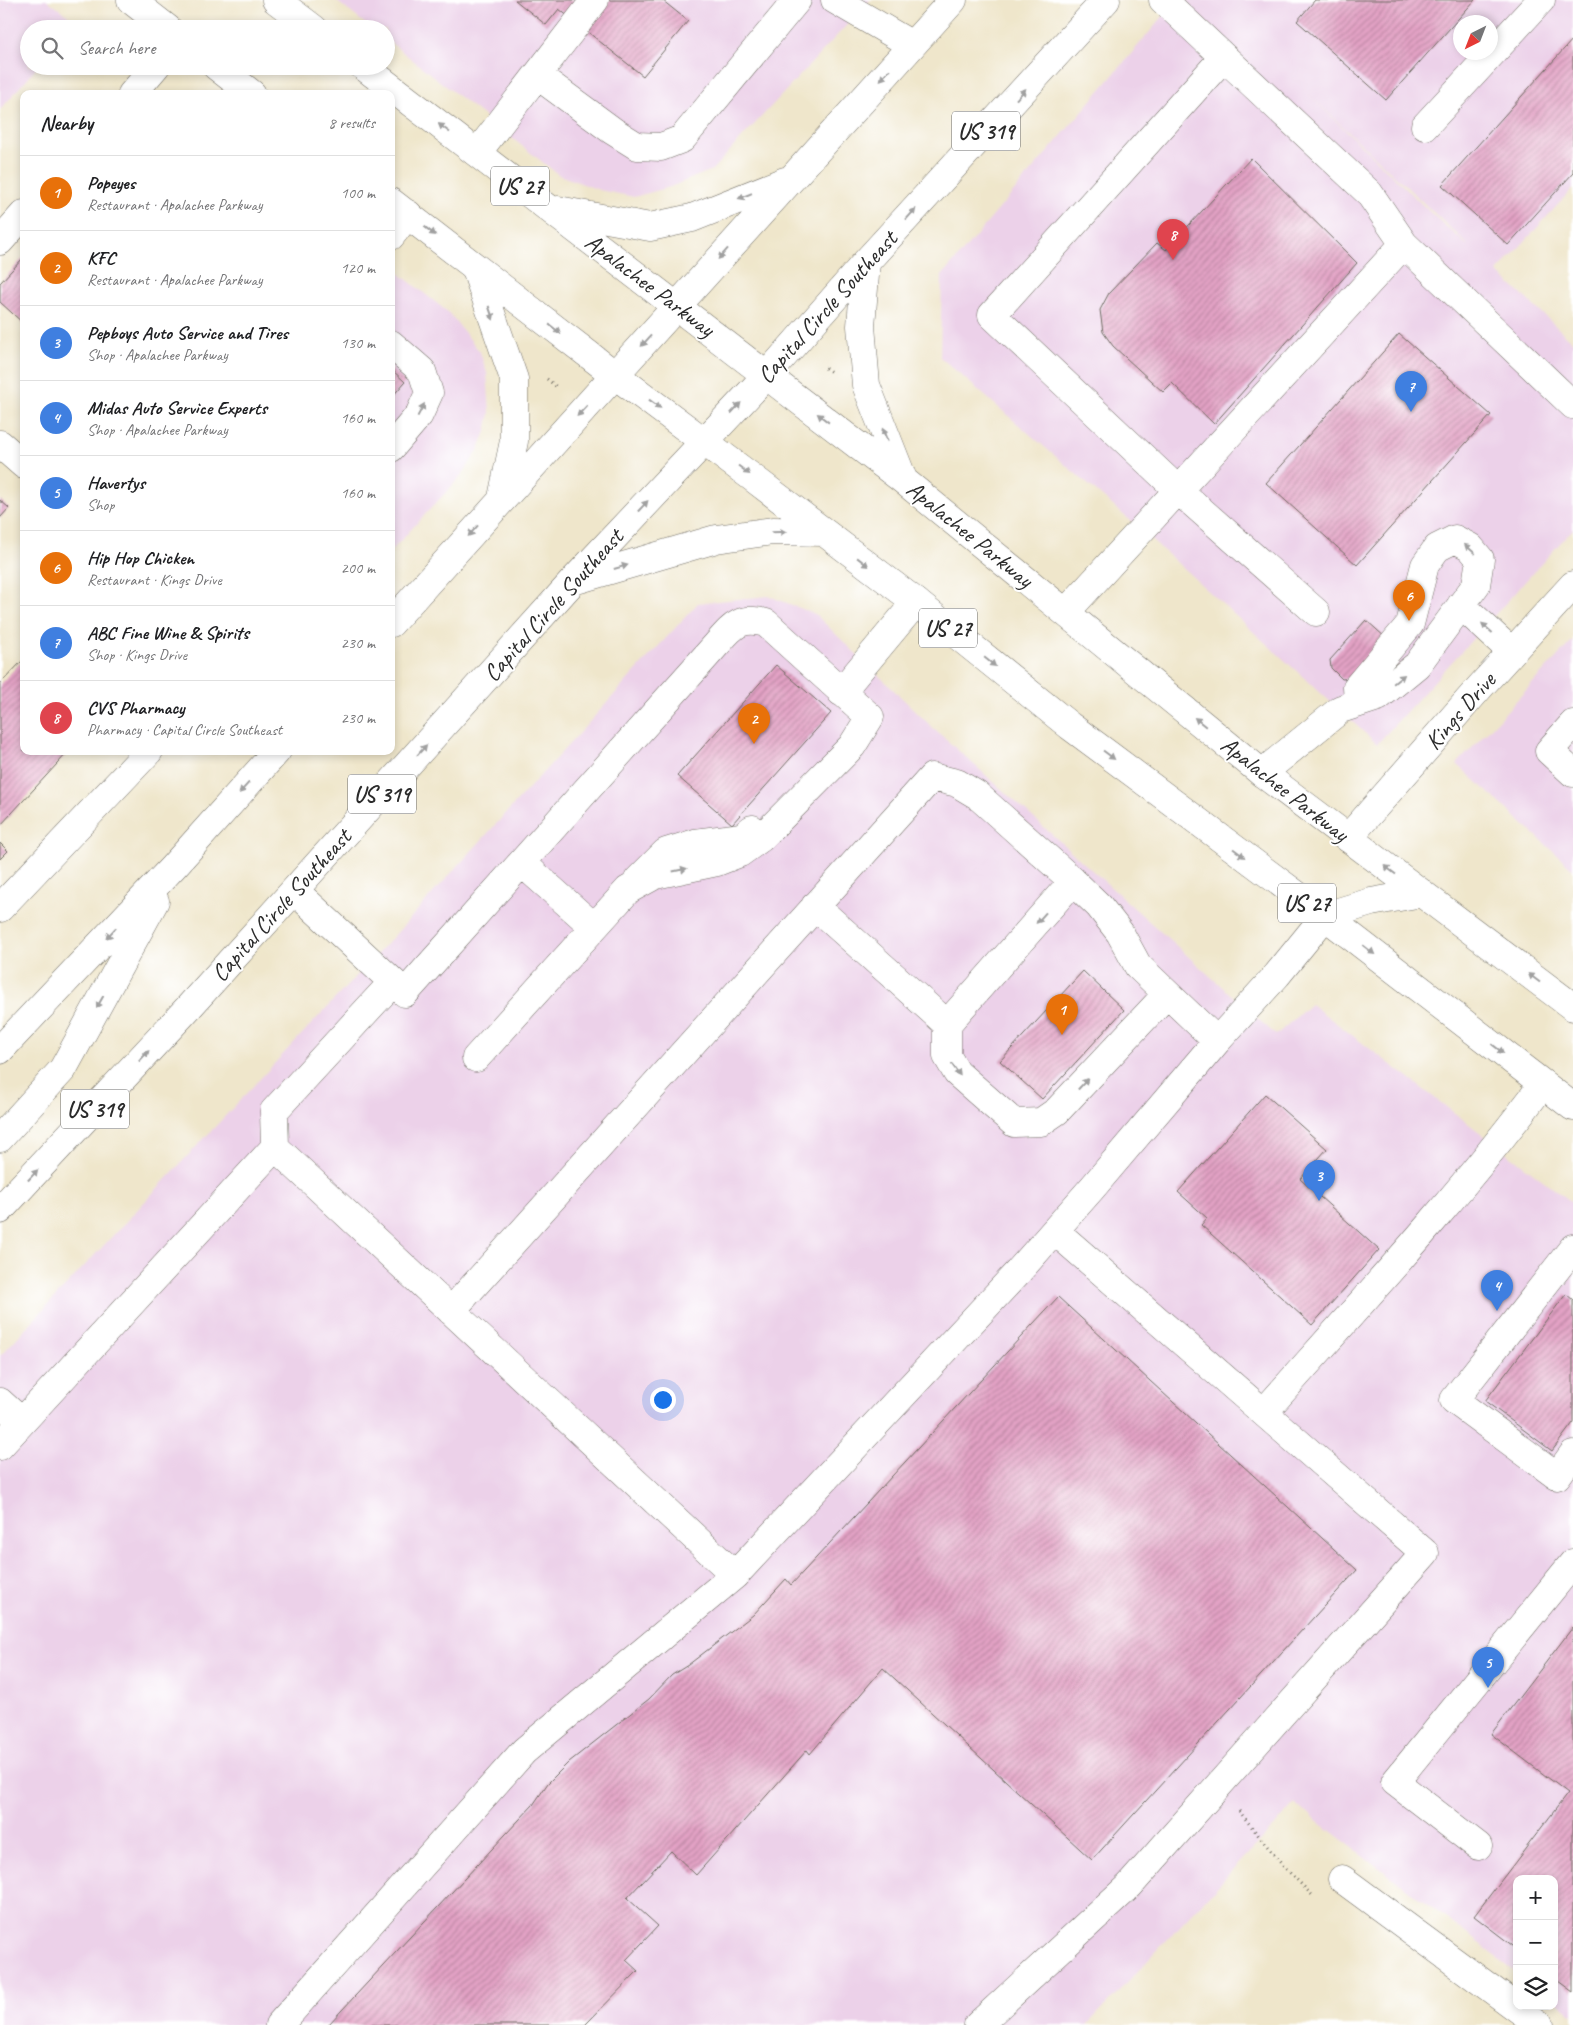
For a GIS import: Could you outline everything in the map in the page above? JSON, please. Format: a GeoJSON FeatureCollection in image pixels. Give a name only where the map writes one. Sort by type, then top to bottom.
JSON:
{"type":"FeatureCollection","features":[{"type":"Feature","properties":{"kind":"main road"},"geometry":{"type":"LineString","coordinates":[[131,0],[157,20]]}},
{"type":"Feature","properties":{"kind":"main road"},"geometry":{"type":"LineString","coordinates":[[477,153],[595,0]]}},
{"type":"Feature","properties":{"kind":"main road"},"geometry":{"type":"LineString","coordinates":[[537,75],[613,132],[637,146],[661,148],[682,139],[797,0]]}},
{"type":"Feature","properties":{"kind":"main road"},"geometry":{"type":"LineString","coordinates":[[834,0],[912,45]]}},
{"type":"Feature","properties":{"kind":"main road"},"geometry":{"type":"LineString","coordinates":[[396,609],[502,499],[953,0]]}},
{"type":"Feature","properties":{"kind":"main road","name":"Capital Circle Southeast"},"geometry":{"type":"LineString","coordinates":[[0,1210],[295,891],[574,580],[767,375],[866,262],[1106,0]]}},
{"type":"Feature","properties":{"kind":"main road"},"geometry":{"type":"LineString","coordinates":[[1163,0],[1369,193],[1404,244],[1573,405]]}},
{"type":"Feature","properties":{"kind":"main road"},"geometry":{"type":"LineString","coordinates":[[1425,126],[1541,0]]}},
{"type":"Feature","properties":{"kind":"main road"},"geometry":{"type":"LineString","coordinates":[[286,3],[304,20]]}},
{"type":"Feature","properties":{"kind":"main road"},"geometry":{"type":"LineString","coordinates":[[1223,58],[992,315],[1178,490],[1316,612]]}},
{"type":"Feature","properties":{"kind":"main road"},"geometry":{"type":"LineString","coordinates":[[135,90],[148,75]]}},
{"type":"Feature","properties":{"kind":"main road"},"geometry":{"type":"LineString","coordinates":[[228,75],[247,90]]}},
{"type":"Feature","properties":{"kind":"main road","name":"Apalachee Parkway"},"geometry":{"type":"LineString","coordinates":[[375,75],[394,90]]}},
{"type":"Feature","properties":{"kind":"main road","name":"Apalachee Parkway"},"geometry":{"type":"LineString","coordinates":[[395,90],[903,480],[1262,773],[1573,1007]]}},
{"type":"Feature","properties":{"kind":"main road"},"geometry":{"type":"LineString","coordinates":[[548,208],[650,227],[692,218],[791,178]]}},
{"type":"Feature","properties":{"kind":"main road"},"geometry":{"type":"LineString","coordinates":[[395,224],[400,208]]}},
{"type":"Feature","properties":{"kind":"main road","name":"US 27"},"geometry":{"type":"LineString","coordinates":[[400,208],[615,375],[916,602],[1070,726],[1325,916],[1573,1107]]}},
{"type":"Feature","properties":{"kind":"main road"},"geometry":{"type":"LineString","coordinates":[[0,241],[20,218]]}},
{"type":"Feature","properties":{"kind":"main road"},"geometry":{"type":"LineString","coordinates":[[1066,612],[1404,244]]}},
{"type":"Feature","properties":{"kind":"main road"},"geometry":{"type":"LineString","coordinates":[[866,262],[861,326],[866,385],[903,480]]}},
{"type":"Feature","properties":{"kind":"main road"},"geometry":{"type":"LineString","coordinates":[[476,267],[514,379],[514,441],[502,499]]}},
{"type":"Feature","properties":{"kind":"main road"},"geometry":{"type":"LineString","coordinates":[[395,347],[422,371],[429,393],[419,415],[395,443]]}},
{"type":"Feature","properties":{"kind":"main road"},"geometry":{"type":"LineString","coordinates":[[0,444],[20,462]]}},
{"type":"Feature","properties":{"kind":"main road"},"geometry":{"type":"LineString","coordinates":[[574,580],[716,539],[773,532],[824,532]]}},
{"type":"Feature","properties":{"kind":"main road"},"geometry":{"type":"LineString","coordinates":[[1262,773],[1342,709],[1378,697],[1417,665],[1476,585],[1480,560],[1470,547],[1455,540],[1437,548],[1425,565],[1410,624],[1358,687],[1358,703]]}},
{"type":"Feature","properties":{"kind":"main road","name":"Kings Drive"},"geometry":{"type":"LineString","coordinates":[[1348,838],[1573,585]]}},
{"type":"Feature","properties":{"kind":"main road"},"geometry":{"type":"LineString","coordinates":[[851,700],[916,602]]}},
{"type":"Feature","properties":{"kind":"main road"},"geometry":{"type":"LineString","coordinates":[[1461,605],[1512,652]]}},
{"type":"Feature","properties":{"kind":"main road"},"geometry":{"type":"LineString","coordinates":[[405,993],[717,644],[739,623],[752,619],[766,623],[870,717],[852,746],[761,838],[740,853],[717,862],[655,875],[625,893],[476,1058]]}},
{"type":"Feature","properties":{"kind":"main road"},"geometry":{"type":"LineString","coordinates":[[1573,724],[1548,751],[1573,773]]}},
{"type":"Feature","properties":{"kind":"main road"},"geometry":{"type":"LineString","coordinates":[[0,908],[145,755]]}},
{"type":"Feature","properties":{"kind":"main road"},"geometry":{"type":"LineString","coordinates":[[0,1050],[174,867],[272,755]]}},
{"type":"Feature","properties":{"kind":"main road"},"geometry":{"type":"LineString","coordinates":[[451,1311],[932,777],[958,783],[977,795],[1073,881],[1099,906],[1120,933],[1138,966],[1217,1041]]}},
{"type":"Feature","properties":{"kind":"main road"},"geometry":{"type":"LineString","coordinates":[[522,863],[594,927]]}},
{"type":"Feature","properties":{"kind":"main road"},"geometry":{"type":"LineString","coordinates":[[0,1138],[63,1069],[174,867]]}},
{"type":"Feature","properties":{"kind":"main road"},"geometry":{"type":"LineString","coordinates":[[1073,881],[947,1024],[947,1056],[957,1073],[1014,1123],[1041,1122],[1057,1111],[1167,994]]}},
{"type":"Feature","properties":{"kind":"main road"},"geometry":{"type":"LineString","coordinates":[[0,1446],[275,1147],[274,1111],[393,982],[295,891]]}},
{"type":"Feature","properties":{"kind":"main road"},"geometry":{"type":"LineString","coordinates":[[279,2025],[524,1751],[735,1575],[1055,1231],[1217,1041],[1277,975],[1325,916],[1371,902],[1422,894]]}},
{"type":"Feature","properties":{"kind":"main road"},"geometry":{"type":"LineString","coordinates":[[815,906],[947,1024]]}},
{"type":"Feature","properties":{"kind":"main road"},"geometry":{"type":"LineString","coordinates":[[1264,1412],[1432,1223],[1499,1143],[1543,1084]]}},
{"type":"Feature","properties":{"kind":"main road"},"geometry":{"type":"LineString","coordinates":[[275,1147],[735,1575]]}},
{"type":"Feature","properties":{"kind":"main road"},"geometry":{"type":"LineString","coordinates":[[978,2025],[1130,1885],[1425,1553],[1055,1231]]}},
{"type":"Feature","properties":{"kind":"main road"},"geometry":{"type":"LineString","coordinates":[[1573,1248],[1454,1400],[1557,1476],[1573,1454]]}},
{"type":"Feature","properties":{"kind":"main road"},"geometry":{"type":"LineString","coordinates":[[0,1402],[22,1422]]}},
{"type":"Feature","properties":{"kind":"main road"},"geometry":{"type":"LineString","coordinates":[[1478,1846],[1395,1782],[1573,1563]]}},
{"type":"Feature","properties":{"kind":"main road"},"geometry":{"type":"LineString","coordinates":[[1342,1879],[1540,2025]]}},
{"type":"Feature","properties":{"kind":"path"},"geometry":{"type":"LineString","coordinates":[[544,376],[558,388]]}},
{"type":"Feature","properties":{"kind":"path"},"geometry":{"type":"LineString","coordinates":[[1218,1786],[1283,1866],[1314,1896]]}},
{"type":"Feature","properties":{"kind":"shaded area"},"geometry":{"type":"Polygon","coordinates":[[[0,0],[47,0],[74,20],[20,20],[20,75],[30,75],[0,110],[0,0]]]}},
{"type":"Feature","properties":{"kind":"shaded area"},"geometry":{"type":"Polygon","coordinates":[[[335,0],[870,0],[712,170],[670,187],[634,197],[599,190],[559,175],[395,46],[395,20],[361,20],[335,0]]]}},
{"type":"Feature","properties":{"kind":"shaded area"},"geometry":{"type":"Polygon","coordinates":[[[1177,0],[1573,0],[1573,188],[1497,272],[1573,342],[1573,529],[1377,744],[1141,530],[940,357],[942,276],[1177,0]],[[1304,90],[1432,214],[1467,244],[1304,90]]]}},
{"type":"Feature","properties":{"kind":"shaded area"},"geometry":{"type":"Polygon","coordinates":[[[395,270],[449,313],[480,352],[487,373],[490,413],[486,432],[478,450],[462,475],[395,547],[395,270]]]}},
{"type":"Feature","properties":{"kind":"shaded area"},"geometry":{"type":"Polygon","coordinates":[[[769,596],[815,614],[932,727],[1276,1035],[1311,1004],[1573,1203],[1573,2014],[1558,2003],[1558,1875],[1513,1875],[1513,1969],[1295,1804],[1087,2025],[0,2025],[0,1356],[394,936],[698,603],[769,596]]]}},
{"type":"Feature","properties":{"kind":"shaded area"},"geometry":{"type":"Polygon","coordinates":[[[1573,640],[1573,869],[1457,764],[1573,640]]]}},
{"type":"Feature","properties":{"kind":"building"},"geometry":{"type":"Polygon","coordinates":[[[515,0],[662,0],[688,21],[643,76],[559,9],[546,25],[515,0]]]}},
{"type":"Feature","properties":{"kind":"building"},"geometry":{"type":"Polygon","coordinates":[[[1315,0],[1475,0],[1462,15],[1453,15],[1453,25],[1386,100],[1297,21],[1315,0]]]}},
{"type":"Feature","properties":{"kind":"building"},"geometry":{"type":"Polygon","coordinates":[[[1573,39],[1573,173],[1508,245],[1442,185],[1573,39]]]}},
{"type":"Feature","properties":{"kind":"building"},"geometry":{"type":"Polygon","coordinates":[[[1251,158],[1357,263],[1214,424],[1172,383],[1163,392],[1113,346],[1103,332],[1100,310],[1109,293],[1157,243],[1166,250],[1251,158]]]}},
{"type":"Feature","properties":{"kind":"building"},"geometry":{"type":"Polygon","coordinates":[[[20,261],[20,320],[0,302],[0,283],[20,261]]]}},
{"type":"Feature","properties":{"kind":"building"},"geometry":{"type":"Polygon","coordinates":[[[1399,334],[1491,415],[1357,565],[1266,483],[1399,334]]]}},
{"type":"Feature","properties":{"kind":"building"},"geometry":{"type":"Polygon","coordinates":[[[395,373],[405,382],[395,393],[395,373]]]}},
{"type":"Feature","properties":{"kind":"building"},"geometry":{"type":"Polygon","coordinates":[[[0,500],[9,508],[0,518],[0,500]]]}},
{"type":"Feature","properties":{"kind":"building"},"geometry":{"type":"Polygon","coordinates":[[[1366,620],[1386,638],[1351,678],[1342,679],[1331,668],[1330,660],[1366,620]]]}},
{"type":"Feature","properties":{"kind":"building"},"geometry":{"type":"Polygon","coordinates":[[[20,663],[20,755],[65,755],[0,826],[0,684],[20,663]]]}},
{"type":"Feature","properties":{"kind":"building"},"geometry":{"type":"Polygon","coordinates":[[[776,665],[831,713],[732,824],[677,776],[776,665]]]}},
{"type":"Feature","properties":{"kind":"building"},"geometry":{"type":"Polygon","coordinates":[[[0,843],[8,851],[0,859],[0,843]]]}},
{"type":"Feature","properties":{"kind":"building"},"geometry":{"type":"Polygon","coordinates":[[[1083,971],[1124,1010],[1042,1099],[1000,1061],[1083,971]]]}},
{"type":"Feature","properties":{"kind":"building"},"geometry":{"type":"Polygon","coordinates":[[[1265,1094],[1327,1149],[1300,1179],[1379,1250],[1312,1325],[1201,1225],[1207,1218],[1178,1192],[1265,1094]]]}},
{"type":"Feature","properties":{"kind":"building"},"geometry":{"type":"Polygon","coordinates":[[[1566,1294],[1573,1300],[1573,1423],[1552,1451],[1485,1401],[1566,1294]]]}},
{"type":"Feature","properties":{"kind":"building"},"geometry":{"type":"Polygon","coordinates":[[[1058,1297],[1357,1570],[1092,1860],[883,1668],[810,1754],[807,1750],[696,1875],[671,1851],[627,1898],[658,1926],[626,1960],[638,1971],[585,2025],[328,2025],[533,1805],[548,1783],[569,1762],[649,1699],[672,1675],[753,1615],[786,1579],[791,1585],[1058,1297]]]}},
{"type":"Feature","properties":{"kind":"building"},"geometry":{"type":"Polygon","coordinates":[[[1573,1627],[1573,1992],[1558,1981],[1558,1875],[1513,1875],[1513,1946],[1474,1916],[1568,1793],[1491,1734],[1573,1627]]]}},
{"type":"Feature","properties":{"kind":"place","name":"CVS Pharmacy"},"geometry":{"type":"Point","coordinates":[1173,260]}},
{"type":"Feature","properties":{"kind":"place","name":"ABC Fine Wine & Spirits"},"geometry":{"type":"Point","coordinates":[1411,412]}},
{"type":"Feature","properties":{"kind":"place","name":"Hip Hop Chicken"},"geometry":{"type":"Point","coordinates":[1409,621]}},
{"type":"Feature","properties":{"kind":"place","name":"KFC"},"geometry":{"type":"Point","coordinates":[754,744]}},
{"type":"Feature","properties":{"kind":"place","name":"Popeyes"},"geometry":{"type":"Point","coordinates":[1062,1035]}},
{"type":"Feature","properties":{"kind":"place","name":"Pepboys Auto Service and Tires"},"geometry":{"type":"Point","coordinates":[1319,1201]}},
{"type":"Feature","properties":{"kind":"place","name":"Midas Auto Service Experts"},"geometry":{"type":"Point","coordinates":[1497,1311]}},
{"type":"Feature","properties":{"kind":"place","name":"Havertys"},"geometry":{"type":"Point","coordinates":[1488,1688]}}]}
